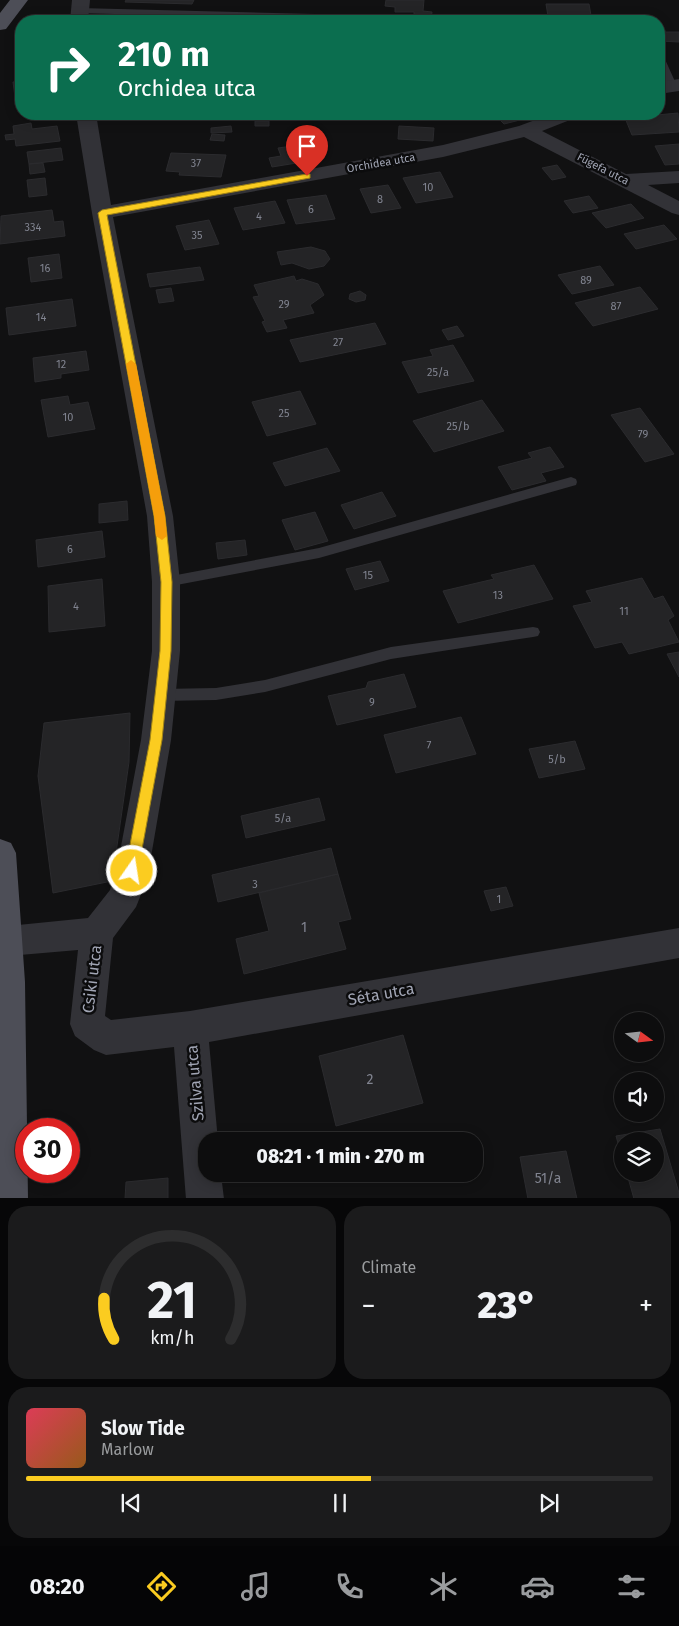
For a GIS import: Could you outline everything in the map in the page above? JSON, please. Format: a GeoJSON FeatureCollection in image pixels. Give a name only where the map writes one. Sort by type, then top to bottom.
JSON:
{"type":"FeatureCollection","features":[{"type":"Feature","properties":{"kind":"main road"},"geometry":{"type":"LineString","coordinates":[[0,24],[18,0]]}},
{"type":"Feature","properties":{"kind":"main road"},"geometry":{"type":"LineString","coordinates":[[0,853],[8,942],[10,1059],[9,1198]]}},
{"type":"Feature","properties":{"kind":"street","name":"Csiki utca"},"geometry":{"type":"LineString","coordinates":[[87,120],[102,213],[160,516],[166,582],[166,651],[156,740],[136,857],[124,897],[97,933],[87,1024]]}},
{"type":"Feature","properties":{"kind":"street","name":"Orchidea utca"},"geometry":{"type":"LineString","coordinates":[[102,213],[444,151],[526,130],[552,120]]}},
{"type":"Feature","properties":{"kind":"street","name":"Fügefa utca"},"geometry":{"type":"LineString","coordinates":[[526,130],[679,208]]}},
{"type":"Feature","properties":{"kind":"street"},"geometry":{"type":"LineString","coordinates":[[624,180],[679,177]]}},
{"type":"Feature","properties":{"kind":"street","name":"Csiki utca"},"geometry":{"type":"LineString","coordinates":[[8,942],[97,933]]}},
{"type":"Feature","properties":{"kind":"street","name":"Séta utca"},"geometry":{"type":"LineString","coordinates":[[87,1024],[106,1038],[190,1028],[679,943]]}},
{"type":"Feature","properties":{"kind":"street","name":"Szilva utca"},"geometry":{"type":"LineString","coordinates":[[190,1028],[205,1198]]}},
{"type":"Feature","properties":{"kind":"lane"},"geometry":{"type":"LineString","coordinates":[[80,11],[238,15]]}},
{"type":"Feature","properties":{"kind":"lane"},"geometry":{"type":"LineString","coordinates":[[665,73],[670,86]]}},
{"type":"Feature","properties":{"kind":"lane"},"geometry":{"type":"LineString","coordinates":[[166,582],[319,553],[571,482]]}},
{"type":"Feature","properties":{"kind":"lane"},"geometry":{"type":"LineString","coordinates":[[161,695],[216,694],[266,686],[391,653],[533,632]]}},
{"type":"Feature","properties":{"kind":"building"},"geometry":{"type":"Polygon","coordinates":[[[126,0],[194,0],[192,4],[125,2],[126,0]]]}},
{"type":"Feature","properties":{"kind":"building"},"geometry":{"type":"Polygon","coordinates":[[[386,0],[424,0],[423,11],[432,12],[432,15],[414,15],[414,12],[395,12],[395,7],[385,6],[386,0]]]}},
{"type":"Feature","properties":{"kind":"building"},"geometry":{"type":"Polygon","coordinates":[[[546,4],[589,4],[591,15],[548,15],[546,4]]]}},
{"type":"Feature","properties":{"kind":"building"},"geometry":{"type":"Polygon","coordinates":[[[665,32],[679,32],[679,42],[665,41],[665,32]]]}},
{"type":"Feature","properties":{"kind":"building"},"geometry":{"type":"Polygon","coordinates":[[[678,113],[679,132],[632,135],[626,120],[665,120],[665,114],[678,113]]]}},
{"type":"Feature","properties":{"kind":"building"},"geometry":{"type":"Polygon","coordinates":[[[500,120],[520,120],[504,124],[500,120]]]}},
{"type":"Feature","properties":{"kind":"building"},"geometry":{"type":"Polygon","coordinates":[[[255,121],[269,121],[269,126],[255,126],[255,121]]]}},
{"type":"Feature","properties":{"kind":"building"},"geometry":{"type":"Polygon","coordinates":[[[31,123],[32,129],[57,126],[60,141],[16,146],[15,139],[6,140],[5,135],[14,134],[13,126],[31,123]]]}},
{"type":"Feature","properties":{"kind":"building"},"geometry":{"type":"Polygon","coordinates":[[[231,126],[232,132],[211,133],[211,128],[231,126]]]}},
{"type":"Feature","properties":{"kind":"building"},"geometry":{"type":"Polygon","coordinates":[[[399,126],[434,128],[433,141],[398,139],[399,126]]]}},
{"type":"Feature","properties":{"kind":"building"},"geometry":{"type":"Polygon","coordinates":[[[212,134],[225,135],[224,141],[210,140],[212,134]]]}},
{"type":"Feature","properties":{"kind":"building"},"geometry":{"type":"Polygon","coordinates":[[[307,144],[315,160],[272,167],[269,158],[281,156],[278,148],[307,144]]]}},
{"type":"Feature","properties":{"kind":"building"},"geometry":{"type":"Polygon","coordinates":[[[679,144],[679,164],[665,165],[655,146],[679,144]]]}},
{"type":"Feature","properties":{"kind":"building"},"geometry":{"type":"Polygon","coordinates":[[[61,148],[63,160],[29,164],[27,152],[61,148]]]}},
{"type":"Feature","properties":{"kind":"building"},"geometry":{"type":"Polygon","coordinates":[[[171,153],[226,155],[221,177],[179,175],[180,172],[166,171],[171,153]]]}},
{"type":"Feature","properties":{"kind":"building"},"geometry":{"type":"Polygon","coordinates":[[[43,163],[45,172],[30,174],[29,164],[43,163]]]}},
{"type":"Feature","properties":{"kind":"building"},"geometry":{"type":"Polygon","coordinates":[[[557,165],[566,177],[552,180],[542,168],[557,165]]]}},
{"type":"Feature","properties":{"kind":"building"},"geometry":{"type":"Polygon","coordinates":[[[440,172],[453,197],[416,203],[403,178],[440,172]]]}},
{"type":"Feature","properties":{"kind":"building"},"geometry":{"type":"Polygon","coordinates":[[[45,178],[47,195],[29,197],[27,180],[45,178]]]}},
{"type":"Feature","properties":{"kind":"building"},"geometry":{"type":"Polygon","coordinates":[[[388,185],[401,208],[371,213],[360,189],[388,185]]]}},
{"type":"Feature","properties":{"kind":"building"},"geometry":{"type":"Polygon","coordinates":[[[326,195],[335,219],[296,224],[287,200],[326,195]]]}},
{"type":"Feature","properties":{"kind":"building"},"geometry":{"type":"Polygon","coordinates":[[[589,196],[598,208],[573,213],[564,201],[589,196]]]}},
{"type":"Feature","properties":{"kind":"building"},"geometry":{"type":"Polygon","coordinates":[[[275,201],[285,223],[243,230],[234,208],[275,201]]]}},
{"type":"Feature","properties":{"kind":"building"},"geometry":{"type":"Polygon","coordinates":[[[631,204],[644,218],[606,228],[592,213],[631,204]]]}},
{"type":"Feature","properties":{"kind":"building"},"geometry":{"type":"Polygon","coordinates":[[[52,210],[54,222],[63,221],[65,236],[0,244],[1,216],[52,210]]]}},
{"type":"Feature","properties":{"kind":"building"},"geometry":{"type":"Polygon","coordinates":[[[209,220],[219,244],[185,250],[176,226],[209,220]]]}},
{"type":"Feature","properties":{"kind":"building"},"geometry":{"type":"Polygon","coordinates":[[[664,225],[677,239],[636,249],[624,234],[664,225]]]}},
{"type":"Feature","properties":{"kind":"building"},"geometry":{"type":"Polygon","coordinates":[[[311,247],[325,251],[330,259],[324,266],[309,269],[292,263],[281,265],[277,252],[311,247]]]}},
{"type":"Feature","properties":{"kind":"building"},"geometry":{"type":"Polygon","coordinates":[[[59,254],[62,278],[31,282],[28,258],[59,254]]]}},
{"type":"Feature","properties":{"kind":"building"},"geometry":{"type":"Polygon","coordinates":[[[600,266],[614,285],[572,294],[558,275],[600,266]]]}},
{"type":"Feature","properties":{"kind":"building"},"geometry":{"type":"Polygon","coordinates":[[[200,267],[204,280],[150,287],[147,274],[200,267]]]}},
{"type":"Feature","properties":{"kind":"building"},"geometry":{"type":"Polygon","coordinates":[[[294,276],[296,281],[302,279],[318,284],[324,295],[310,305],[314,313],[283,320],[287,328],[267,332],[262,322],[265,321],[253,297],[259,296],[254,285],[294,276]]]}},
{"type":"Feature","properties":{"kind":"building"},"geometry":{"type":"Polygon","coordinates":[[[640,287],[658,309],[593,326],[575,303],[640,287]]]}},
{"type":"Feature","properties":{"kind":"building"},"geometry":{"type":"Polygon","coordinates":[[[171,288],[174,301],[159,303],[156,290],[171,288]]]}},
{"type":"Feature","properties":{"kind":"building"},"geometry":{"type":"Polygon","coordinates":[[[360,291],[366,295],[365,300],[356,302],[349,299],[350,294],[360,291]]]}},
{"type":"Feature","properties":{"kind":"building"},"geometry":{"type":"Polygon","coordinates":[[[72,299],[76,326],[9,335],[6,308],[72,299]]]}},
{"type":"Feature","properties":{"kind":"building"},"geometry":{"type":"Polygon","coordinates":[[[375,323],[386,344],[300,362],[290,340],[375,323]]]}},
{"type":"Feature","properties":{"kind":"building"},"geometry":{"type":"Polygon","coordinates":[[[457,326],[464,336],[448,340],[442,330],[457,326]]]}},
{"type":"Feature","properties":{"kind":"building"},"geometry":{"type":"Polygon","coordinates":[[[453,345],[474,381],[418,393],[402,362],[433,356],[430,350],[453,345]]]}},
{"type":"Feature","properties":{"kind":"building"},"geometry":{"type":"Polygon","coordinates":[[[86,351],[89,370],[61,374],[61,378],[35,382],[33,358],[86,351]]]}},
{"type":"Feature","properties":{"kind":"building"},"geometry":{"type":"Polygon","coordinates":[[[300,391],[316,424],[267,436],[252,402],[300,391]]]}},
{"type":"Feature","properties":{"kind":"building"},"geometry":{"type":"Polygon","coordinates":[[[68,396],[70,405],[88,402],[95,429],[48,437],[41,400],[68,396]]]}},
{"type":"Feature","properties":{"kind":"building"},"geometry":{"type":"Polygon","coordinates":[[[482,400],[504,431],[434,452],[413,421],[482,400]]]}},
{"type":"Feature","properties":{"kind":"building"},"geometry":{"type":"Polygon","coordinates":[[[640,408],[674,454],[645,462],[611,415],[640,408]]]}},
{"type":"Feature","properties":{"kind":"building"},"geometry":{"type":"Polygon","coordinates":[[[550,447],[564,467],[541,473],[546,481],[512,490],[498,467],[532,458],[528,453],[550,447]]]}},
{"type":"Feature","properties":{"kind":"building"},"geometry":{"type":"Polygon","coordinates":[[[327,448],[340,471],[285,486],[273,463],[327,448]]]}},
{"type":"Feature","properties":{"kind":"building"},"geometry":{"type":"Polygon","coordinates":[[[382,492],[396,516],[354,529],[341,505],[382,492]]]}},
{"type":"Feature","properties":{"kind":"building"},"geometry":{"type":"Polygon","coordinates":[[[127,501],[128,520],[99,523],[99,504],[127,501]]]}},
{"type":"Feature","properties":{"kind":"building"},"geometry":{"type":"Polygon","coordinates":[[[315,512],[328,541],[295,550],[282,520],[315,512]]]}},
{"type":"Feature","properties":{"kind":"building"},"geometry":{"type":"Polygon","coordinates":[[[102,531],[105,557],[38,567],[36,540],[102,531]]]}},
{"type":"Feature","properties":{"kind":"building"},"geometry":{"type":"Polygon","coordinates":[[[245,540],[247,555],[218,559],[216,543],[245,540]]]}},
{"type":"Feature","properties":{"kind":"building"},"geometry":{"type":"Polygon","coordinates":[[[380,561],[389,581],[355,590],[346,569],[380,561]]]}},
{"type":"Feature","properties":{"kind":"building"},"geometry":{"type":"Polygon","coordinates":[[[534,565],[553,599],[458,623],[443,591],[494,579],[491,575],[534,565]]]}},
{"type":"Feature","properties":{"kind":"building"},"geometry":{"type":"Polygon","coordinates":[[[642,578],[654,599],[663,596],[674,616],[668,620],[679,642],[629,654],[622,642],[595,648],[573,606],[592,602],[586,591],[642,578]]]}},
{"type":"Feature","properties":{"kind":"building"},"geometry":{"type":"Polygon","coordinates":[[[102,579],[105,626],[49,632],[48,586],[102,579]]]}},
{"type":"Feature","properties":{"kind":"building"},"geometry":{"type":"Polygon","coordinates":[[[679,652],[679,677],[667,654],[679,652]]]}},
{"type":"Feature","properties":{"kind":"building"},"geometry":{"type":"Polygon","coordinates":[[[404,674],[416,707],[337,725],[328,696],[366,688],[368,682],[404,674]]]}},
{"type":"Feature","properties":{"kind":"building"},"geometry":{"type":"Polygon","coordinates":[[[130,713],[129,762],[112,881],[53,893],[38,776],[44,723],[130,713]]]}},
{"type":"Feature","properties":{"kind":"building"},"geometry":{"type":"Polygon","coordinates":[[[461,717],[476,754],[396,773],[384,735],[461,717]]]}},
{"type":"Feature","properties":{"kind":"building"},"geometry":{"type":"Polygon","coordinates":[[[575,741],[585,769],[539,778],[529,749],[575,741]]]}},
{"type":"Feature","properties":{"kind":"building"},"geometry":{"type":"Polygon","coordinates":[[[319,798],[325,820],[246,838],[241,816],[319,798]]]}},
{"type":"Feature","properties":{"kind":"building"},"geometry":{"type":"Polygon","coordinates":[[[331,848],[338,874],[218,902],[212,875],[331,848]]]}},
{"type":"Feature","properties":{"kind":"building"},"geometry":{"type":"Polygon","coordinates":[[[338,874],[351,919],[338,922],[346,949],[244,974],[236,939],[269,931],[259,893],[338,874]]]}},
{"type":"Feature","properties":{"kind":"building"},"geometry":{"type":"Polygon","coordinates":[[[506,887],[513,906],[491,911],[484,891],[506,887]]]}},
{"type":"Feature","properties":{"kind":"building"},"geometry":{"type":"Polygon","coordinates":[[[403,1035],[423,1103],[336,1126],[319,1056],[403,1035]]]}},
{"type":"Feature","properties":{"kind":"building"},"geometry":{"type":"Polygon","coordinates":[[[660,1129],[661,1132],[641,1132],[660,1129]]]}},
{"type":"Feature","properties":{"kind":"building"},"geometry":{"type":"Polygon","coordinates":[[[664,1142],[679,1193],[679,1198],[634,1198],[629,1182],[664,1182],[664,1142]]]}},
{"type":"Feature","properties":{"kind":"building"},"geometry":{"type":"Polygon","coordinates":[[[566,1151],[577,1198],[528,1198],[520,1157],[566,1151]]]}},
{"type":"Feature","properties":{"kind":"building"},"geometry":{"type":"Polygon","coordinates":[[[168,1178],[168,1198],[125,1198],[126,1182],[168,1178]]]}},
{"type":"Feature","properties":{"kind":"slow traffic"},"geometry":{"type":"LineString","coordinates":[[131,364],[160,516],[162,536]]}},
{"type":"Feature","properties":{"kind":"route"},"geometry":{"type":"LineString","coordinates":[[132,871],[156,740],[166,651],[166,582],[160,516],[102,213],[307,176]]}}]}
